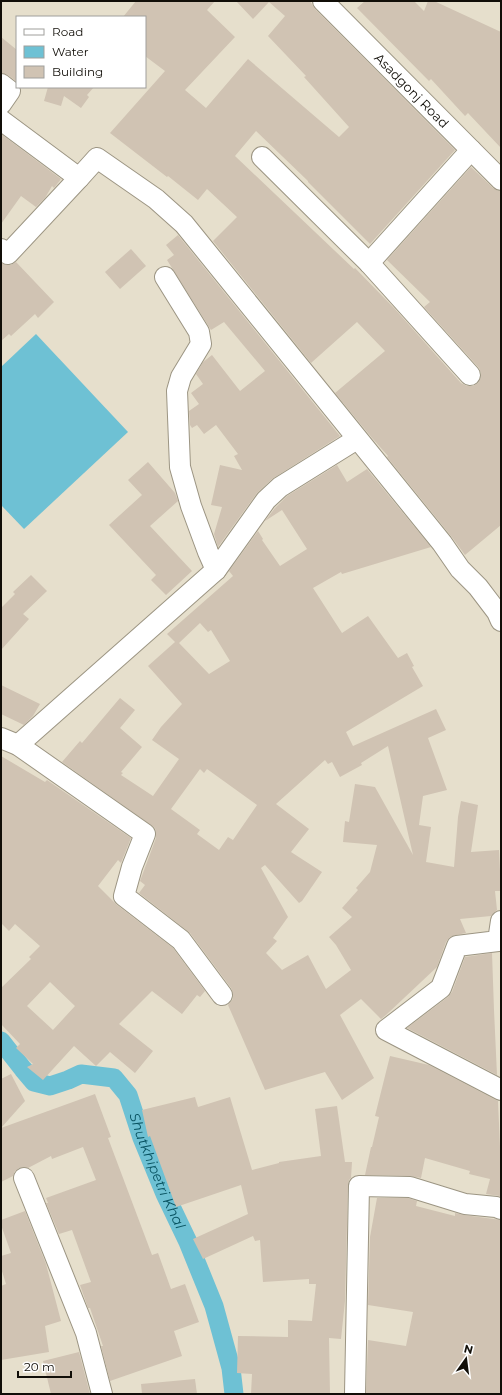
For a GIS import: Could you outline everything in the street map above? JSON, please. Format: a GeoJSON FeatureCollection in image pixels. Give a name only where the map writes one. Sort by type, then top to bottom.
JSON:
{"type":"FeatureCollection","features":[{"type":"Feature","properties":{"kind":"street","name":"Asadgonj Road"},"geometry":{"type":"LineString","coordinates":[[332,4],[501,180]]}},
{"type":"Feature","properties":{"kind":"street"},"geometry":{"type":"LineString","coordinates":[[1,84],[10,91],[1,104]]}},
{"type":"Feature","properties":{"kind":"street"},"geometry":{"type":"LineString","coordinates":[[1,120],[79,178]]}},
{"type":"Feature","properties":{"kind":"street"},"geometry":{"type":"LineString","coordinates":[[369,263],[471,150]]}},
{"type":"Feature","properties":{"kind":"street"},"geometry":{"type":"LineString","coordinates":[[262,157],[369,263],[470,375]]}},
{"type":"Feature","properties":{"kind":"street"},"geometry":{"type":"LineString","coordinates":[[1,249],[8,254],[97,158],[156,199],[184,224],[442,543],[460,569],[478,587],[497,612],[501,621]]}},
{"type":"Feature","properties":{"kind":"street"},"geometry":{"type":"LineString","coordinates":[[165,277],[199,332],[200,344],[181,377],[177,391],[180,467],[201,532],[216,570]]}},
{"type":"Feature","properties":{"kind":"street"},"geometry":{"type":"LineString","coordinates":[[222,995],[181,940],[124,896],[132,867],[145,834],[9,741],[216,570],[266,500],[280,487],[357,439]]}},
{"type":"Feature","properties":{"kind":"street"},"geometry":{"type":"LineString","coordinates":[[501,921],[498,941],[457,946],[441,988],[386,1030],[501,1090]]}},
{"type":"Feature","properties":{"kind":"street"},"geometry":{"type":"LineString","coordinates":[[24,1178],[86,1333],[102,1394]]}},
{"type":"Feature","properties":{"kind":"street"},"geometry":{"type":"LineString","coordinates":[[355,1394],[359,1186],[410,1187],[465,1204],[501,1208]]}},
{"type":"Feature","properties":{"kind":"water"},"geometry":{"type":"Polygon","coordinates":[[[36,334],[128,432],[24,529],[1,505],[1,367],[36,334]]]}},
{"type":"Feature","properties":{"kind":"building"},"geometry":{"type":"Polygon","coordinates":[[[136,1],[215,1],[207,10],[235,37],[185,90],[206,108],[248,59],[339,137],[349,127],[304,77],[306,76],[268,36],[285,16],[269,2],[253,19],[236,1],[310,1],[315,9],[455,150],[370,244],[256,131],[235,156],[354,269],[355,268],[394,308],[461,383],[467,386],[473,386],[478,383],[481,378],[479,368],[424,307],[430,302],[387,260],[471,167],[493,188],[501,191],[501,525],[465,555],[387,457],[388,456],[335,393],[385,351],[357,322],[311,363],[213,241],[237,217],[207,189],[198,200],[110,133],[165,71],[146,57],[146,16],[124,16],[136,1]]]}},
{"type":"Feature","properties":{"kind":"building"},"geometry":{"type":"Polygon","coordinates":[[[365,1],[414,1],[424,11],[428,1],[434,1],[501,32],[501,148],[468,113],[465,116],[431,79],[429,81],[357,8],[365,1]]]}},
{"type":"Feature","properties":{"kind":"building"},"geometry":{"type":"Polygon","coordinates":[[[1,37],[16,49],[16,81],[8,75],[1,73],[1,37]]]}},
{"type":"Feature","properties":{"kind":"building"},"geometry":{"type":"Polygon","coordinates":[[[48,88],[93,88],[87,95],[89,97],[81,108],[64,96],[61,106],[44,101],[48,88]]]}},
{"type":"Feature","properties":{"kind":"building"},"geometry":{"type":"Polygon","coordinates":[[[1,134],[61,179],[54,188],[52,186],[45,198],[36,207],[21,196],[1,224],[1,134]]]}},
{"type":"Feature","properties":{"kind":"building"},"geometry":{"type":"Polygon","coordinates":[[[178,235],[340,436],[272,479],[257,493],[218,547],[214,534],[222,507],[211,505],[220,465],[242,470],[234,456],[238,454],[216,425],[204,434],[197,425],[192,428],[190,425],[189,411],[199,404],[191,393],[203,384],[196,374],[203,362],[212,355],[240,391],[265,371],[224,322],[211,330],[167,260],[174,255],[166,245],[178,235]]]}},
{"type":"Feature","properties":{"kind":"building"},"geometry":{"type":"Polygon","coordinates":[[[131,249],[146,266],[120,289],[105,272],[131,249]]]}},
{"type":"Feature","properties":{"kind":"building"},"geometry":{"type":"Polygon","coordinates":[[[16,262],[54,302],[38,318],[35,314],[11,336],[9,334],[1,341],[1,263],[11,265],[16,262]]]}},
{"type":"Feature","properties":{"kind":"building"},"geometry":{"type":"Polygon","coordinates":[[[148,462],[175,493],[178,501],[150,526],[192,571],[166,595],[151,580],[156,575],[109,525],[142,495],[128,480],[148,462]]]}},
{"type":"Feature","properties":{"kind":"building"},"geometry":{"type":"Polygon","coordinates":[[[337,465],[347,482],[367,469],[431,547],[342,574],[341,572],[313,588],[342,633],[368,616],[398,658],[407,653],[414,666],[412,667],[423,686],[346,732],[353,746],[436,709],[446,730],[428,738],[447,790],[423,796],[419,825],[431,827],[426,862],[454,867],[458,817],[461,801],[478,805],[471,852],[499,850],[501,891],[495,891],[497,910],[491,916],[460,919],[466,933],[450,937],[446,942],[437,967],[381,1019],[361,999],[340,1015],[374,1078],[342,1100],[325,1072],[265,1090],[228,1005],[233,999],[231,988],[190,933],[139,893],[145,885],[140,881],[156,838],[155,828],[62,762],[80,741],[82,743],[120,698],[135,710],[120,728],[142,747],[121,772],[123,773],[121,775],[153,796],[179,759],[152,740],[161,727],[182,704],[148,666],[175,642],[167,634],[233,576],[229,571],[258,531],[263,539],[262,540],[280,566],[307,549],[282,510],[265,521],[287,496],[337,465]],[[200,623],[179,643],[209,674],[230,661],[211,630],[208,632],[200,623]],[[388,746],[361,763],[362,765],[340,777],[332,762],[328,764],[325,760],[276,804],[309,829],[291,852],[322,872],[302,901],[299,903],[265,865],[261,868],[288,917],[273,938],[277,941],[266,953],[282,970],[308,955],[326,989],[351,970],[336,945],[329,937],[352,917],[342,908],[358,890],[356,888],[370,872],[377,845],[343,842],[345,821],[349,822],[355,784],[375,787],[413,855],[388,746]],[[200,769],[171,809],[200,830],[197,834],[219,850],[228,837],[233,840],[257,805],[207,769],[204,773],[200,769]]]}},
{"type":"Feature","properties":{"kind":"building"},"geometry":{"type":"Polygon","coordinates":[[[31,575],[47,591],[23,614],[29,619],[1,650],[1,608],[15,594],[13,592],[31,575]]]}},
{"type":"Feature","properties":{"kind":"building"},"geometry":{"type":"Polygon","coordinates":[[[1,685],[40,704],[33,716],[24,725],[1,714],[1,685]]]}},
{"type":"Feature","properties":{"kind":"building"},"geometry":{"type":"Polygon","coordinates":[[[1,756],[45,782],[47,780],[131,838],[121,863],[118,860],[98,886],[117,905],[173,948],[205,991],[200,997],[197,995],[182,1014],[152,991],[119,1024],[153,1051],[135,1073],[110,1052],[96,1066],[74,1046],[43,1080],[27,1067],[33,1064],[16,1048],[20,1044],[1,1024],[1,988],[31,959],[29,957],[40,946],[15,924],[9,931],[1,923],[1,756]],[[50,982],[27,1006],[53,1030],[75,1006],[50,982]]]}},
{"type":"Feature","properties":{"kind":"building"},"geometry":{"type":"Polygon","coordinates":[[[492,953],[497,1075],[407,1028],[448,997],[452,992],[465,957],[492,953]]]}},
{"type":"Feature","properties":{"kind":"building"},"geometry":{"type":"Polygon","coordinates":[[[390,1056],[429,1065],[498,1101],[501,1147],[500,1196],[486,1194],[490,1179],[469,1174],[470,1171],[425,1158],[421,1178],[410,1176],[365,1175],[379,1117],[375,1116],[390,1056]]]}},
{"type":"Feature","properties":{"kind":"building"},"geometry":{"type":"Polygon","coordinates":[[[11,1074],[25,1101],[1,1128],[1,1079],[11,1074]]]}},
{"type":"Feature","properties":{"kind":"building"},"geometry":{"type":"Polygon","coordinates":[[[95,1094],[111,1137],[108,1138],[152,1255],[158,1253],[171,1289],[185,1284],[199,1322],[174,1331],[182,1356],[110,1381],[101,1346],[103,1346],[90,1308],[88,1308],[80,1285],[91,1282],[72,1230],[59,1234],[46,1203],[48,1203],[46,1198],[96,1180],[83,1147],[52,1159],[51,1156],[28,1168],[19,1168],[15,1171],[13,1176],[1,1182],[1,1128],[95,1094]]]}},
{"type":"Feature","properties":{"kind":"building"},"geometry":{"type":"Polygon","coordinates":[[[195,1097],[198,1107],[230,1097],[252,1170],[279,1162],[321,1156],[315,1109],[337,1106],[345,1162],[352,1162],[351,1178],[348,1186],[345,1301],[341,1339],[329,1338],[330,1394],[251,1394],[252,1374],[237,1373],[238,1336],[288,1337],[288,1320],[312,1321],[316,1284],[309,1284],[309,1279],[263,1282],[260,1240],[255,1241],[253,1236],[203,1259],[193,1239],[248,1214],[241,1185],[176,1207],[150,1136],[148,1137],[142,1110],[195,1097]]]}},
{"type":"Feature","properties":{"kind":"building"},"geometry":{"type":"Polygon","coordinates":[[[377,1198],[408,1198],[417,1201],[416,1206],[455,1216],[455,1213],[501,1220],[501,1394],[366,1394],[368,1340],[406,1346],[413,1312],[368,1305],[370,1237],[377,1198]]]}},
{"type":"Feature","properties":{"kind":"building"},"geometry":{"type":"Polygon","coordinates":[[[25,1211],[46,1264],[61,1321],[45,1326],[49,1352],[1,1360],[1,1286],[6,1284],[1,1268],[1,1256],[11,1253],[1,1225],[1,1220],[25,1211]]]}},
{"type":"Feature","properties":{"kind":"building"},"geometry":{"type":"Polygon","coordinates":[[[79,1352],[90,1394],[51,1394],[43,1361],[79,1352]]]}},
{"type":"Feature","properties":{"kind":"building"},"geometry":{"type":"Polygon","coordinates":[[[195,1379],[197,1394],[142,1394],[141,1384],[195,1379]]]}},
{"type":"Feature","properties":{"kind":"waterway","name":"Shutkhipetri Khal"},"geometry":{"type":"LineString","coordinates":[[1,1041],[34,1082],[50,1086],[81,1074],[114,1078],[128,1095],[142,1138],[165,1194],[188,1242],[214,1306],[231,1368],[234,1394]]}}]}
